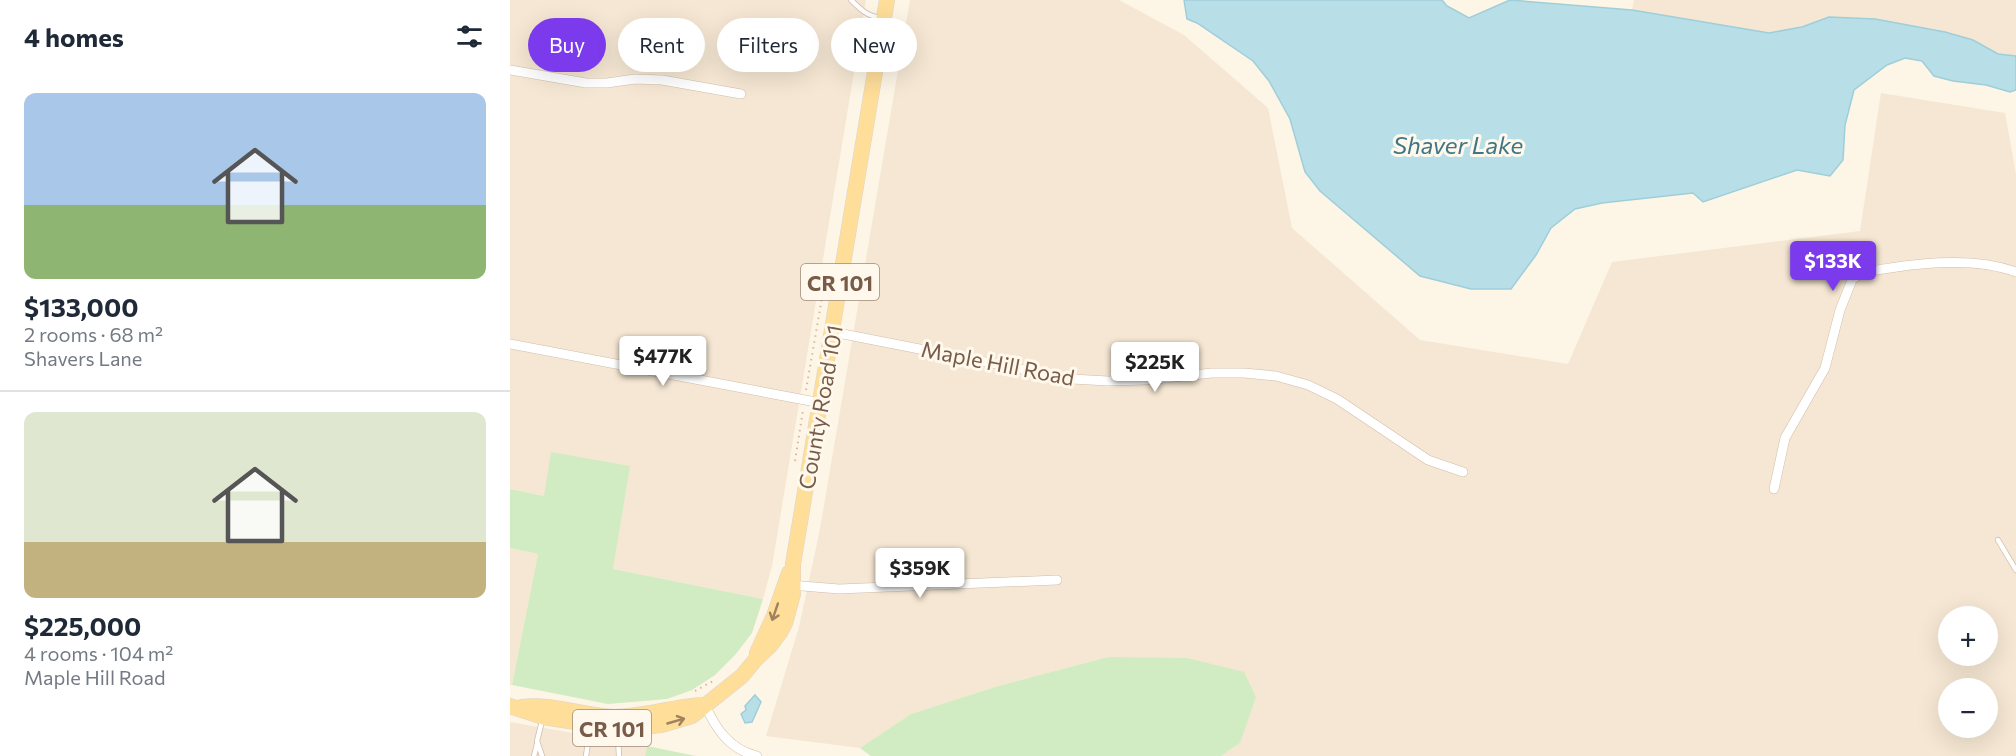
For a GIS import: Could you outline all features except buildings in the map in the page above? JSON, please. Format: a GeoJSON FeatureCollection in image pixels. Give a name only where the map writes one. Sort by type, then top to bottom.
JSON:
{"type":"FeatureCollection","features":[{"type":"Feature","properties":{"kind":"main road","name":"County Road 101"},"geometry":{"type":"LineString","coordinates":[[884,18],[887,0]]}},
{"type":"Feature","properties":{"kind":"main road","name":"County Road 101"},"geometry":{"type":"LineString","coordinates":[[513,707],[538,705],[597,715],[644,728],[692,716],[730,687],[756,659],[789,585],[875,72]]}},
{"type":"Feature","properties":{"kind":"main road","name":"County Road 101"},"geometry":{"type":"LineString","coordinates":[[513,707],[543,717],[590,725],[622,723]]}},
{"type":"Feature","properties":{"kind":"street"},"geometry":{"type":"LineString","coordinates":[[510,70],[586,83],[635,79],[662,80],[741,94]]}},
{"type":"Feature","properties":{"kind":"street"},"geometry":{"type":"LineString","coordinates":[[1774,489],[1785,438],[1825,368],[1840,310],[1852,280],[1861,273],[1871,271],[1940,263],[2001,267],[2016,272]]}},
{"type":"Feature","properties":{"kind":"street","name":"Maple Hill Road"},"geometry":{"type":"LineString","coordinates":[[833,332],[1072,379],[1145,380],[1212,373],[1276,376],[1308,385],[1337,399],[1428,460],[1463,472]]}},
{"type":"Feature","properties":{"kind":"street"},"geometry":{"type":"LineString","coordinates":[[510,344],[821,403]]}},
{"type":"Feature","properties":{"kind":"street"},"geometry":{"type":"LineString","coordinates":[[789,585],[839,589],[1057,580]]}},
{"type":"Feature","properties":{"kind":"street"},"geometry":{"type":"LineString","coordinates":[[705,705],[714,726],[741,754],[757,756]]}},
{"type":"Feature","properties":{"kind":"lane"},"geometry":{"type":"LineString","coordinates":[[851,0],[862,12],[880,18]]}},
{"type":"Feature","properties":{"kind":"lane"},"geometry":{"type":"LineString","coordinates":[[1998,540],[2016,570]]}},
{"type":"Feature","properties":{"kind":"lane"},"geometry":{"type":"LineString","coordinates":[[534,756],[543,717]]}},
{"type":"Feature","properties":{"kind":"lane"},"geometry":{"type":"LineString","coordinates":[[620,756],[618,737],[622,723]]}},
{"type":"Feature","properties":{"kind":"lane"},"geometry":{"type":"LineString","coordinates":[[586,756],[590,725]]}},
{"type":"Feature","properties":{"kind":"lane"},"geometry":{"type":"LineString","coordinates":[[537,741],[542,756]]}},
{"type":"Feature","properties":{"kind":"path"},"geometry":{"type":"LineString","coordinates":[[690,694],[716,679]]}},
{"type":"Feature","properties":{"kind":"shaded area"},"geometry":{"type":"Polygon","coordinates":[[[510,0],[866,0],[863,18],[831,18],[831,72],[854,72],[772,566],[763,599],[613,569],[629,466],[544,496],[510,489],[510,0]]]}},
{"type":"Feature","properties":{"kind":"shaded area"},"geometry":{"type":"Polygon","coordinates":[[[910,0],[1119,0],[1184,35],[1268,108],[1292,228],[1420,340],[1568,364],[1612,262],[1860,231],[1881,93],[2005,113],[2016,174],[2016,756],[1221,756],[1240,743],[1108,657],[998,686],[911,714],[860,748],[766,736],[799,627],[820,529],[898,72],[917,72],[917,18],[907,18],[910,0]]]}},
{"type":"Feature","properties":{"kind":"shaded area"},"geometry":{"type":"Polygon","coordinates":[[[1634,0],[2016,0],[2016,56],[1998,54],[1973,40],[1944,32],[1876,19],[1829,17],[1802,27],[1769,33],[1632,10],[1634,0]]]}},
{"type":"Feature","properties":{"kind":"shaded area"},"geometry":{"type":"Polygon","coordinates":[[[510,548],[538,554],[512,685],[510,685],[510,548]]]}},
{"type":"Feature","properties":{"kind":"shaded area"},"geometry":{"type":"Polygon","coordinates":[[[510,722],[647,746],[645,756],[510,756],[510,722]]]}},
{"type":"Feature","properties":{"kind":"green space"},"geometry":{"type":"Polygon","coordinates":[[[551,452],[630,466],[613,569],[763,599],[752,633],[715,675],[692,690],[667,699],[608,704],[512,685],[538,554],[510,548],[510,489],[544,496],[551,452]]]}},
{"type":"Feature","properties":{"kind":"green space"},"geometry":{"type":"Polygon","coordinates":[[[1108,657],[1187,658],[1244,672],[1256,697],[1240,743],[1221,756],[871,756],[860,748],[911,714],[998,686],[1108,657]]]}},
{"type":"Feature","properties":{"kind":"green space"},"geometry":{"type":"Polygon","coordinates":[[[647,746],[696,756],[645,756],[647,746]]]}},
{"type":"Feature","properties":{"kind":"water","name":"Shaver Lake"},"geometry":{"type":"Polygon","coordinates":[[[1184,0],[1442,0],[1447,6],[1469,18],[1510,0],[1632,10],[1769,33],[1802,27],[1829,17],[1875,19],[1945,32],[1973,40],[1998,54],[2016,56],[2016,90],[2010,92],[1986,85],[1934,76],[1922,61],[1905,58],[1887,65],[1854,90],[1845,125],[1843,160],[1830,176],[1797,170],[1703,202],[1693,193],[1602,203],[1575,209],[1551,228],[1536,255],[1511,289],[1471,289],[1420,276],[1320,191],[1305,172],[1290,119],[1269,81],[1253,61],[1197,23],[1187,19],[1184,0]]]}},
{"type":"Feature","properties":{"kind":"water"},"geometry":{"type":"Polygon","coordinates":[[[755,695],[761,702],[752,722],[745,723],[741,714],[755,695]]]}}]}
